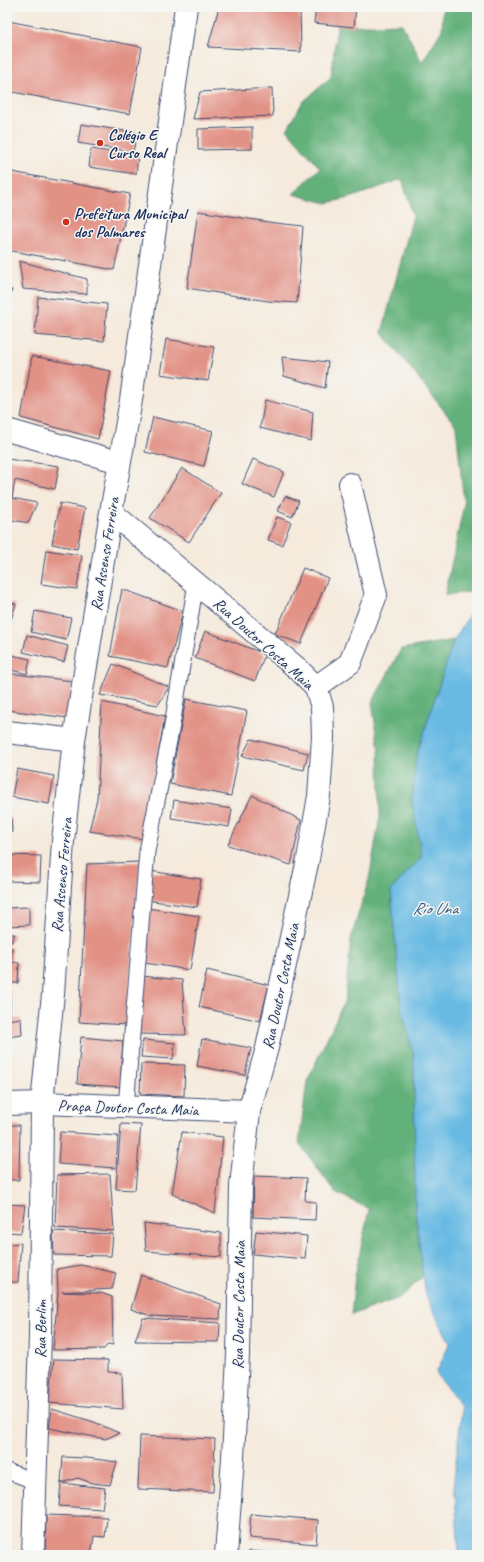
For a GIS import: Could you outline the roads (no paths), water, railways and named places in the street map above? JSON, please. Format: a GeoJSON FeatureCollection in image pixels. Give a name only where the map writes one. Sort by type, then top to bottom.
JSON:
{"type":"FeatureCollection","features":[{"type":"Feature","properties":{"kind":"street","name":"Rua Ascenso Ferreira"},"geometry":{"type":"LineString","coordinates":[[42,1103],[53,994],[63,841],[74,740],[119,462],[131,400],[186,7]]}},
{"type":"Feature","properties":{"kind":"street"},"geometry":{"type":"LineString","coordinates":[[7,430],[119,462]]}},
{"type":"Feature","properties":{"kind":"street"},"geometry":{"type":"LineString","coordinates":[[316,687],[350,664],[376,595],[350,484]]}},
{"type":"Feature","properties":{"kind":"street","name":"Rua Doutor Costa Maia"},"geometry":{"type":"LineString","coordinates":[[111,512],[275,648],[316,687],[322,707],[323,737],[319,796],[308,859],[267,1048],[249,1111],[240,1186],[238,1355],[226,1555]]}},
{"type":"Feature","properties":{"kind":"street"},"geometry":{"type":"LineString","coordinates":[[7,732],[74,740]]}},
{"type":"Feature","properties":{"kind":"street","name":"Praça Doutor Costa Maia"},"geometry":{"type":"LineString","coordinates":[[7,1104],[42,1103],[249,1111]]}},
{"type":"Feature","properties":{"kind":"street","name":"Rua Berlim"},"geometry":{"type":"LineString","coordinates":[[33,1555],[34,1481],[40,1336],[42,1103]]}},
{"type":"Feature","properties":{"kind":"lane"},"geometry":{"type":"LineString","coordinates":[[126,1107],[147,851],[171,730],[196,583]]}},
{"type":"Feature","properties":{"kind":"lane"},"geometry":{"type":"LineString","coordinates":[[7,1471],[34,1481]]}},
{"type":"Feature","properties":{"kind":"water","name":"Rio Una"},"geometry":{"type":"Polygon","coordinates":[[[477,602],[477,1555],[459,1555],[454,1478],[462,1408],[436,1373],[450,1343],[426,1296],[423,1276],[415,1209],[414,1056],[401,1006],[391,890],[422,857],[412,802],[416,757],[454,640],[477,602]]]}},
{"type":"Feature","properties":{"kind":"place","name":"Colégio E Curso Real"},"geometry":{"type":"Point","coordinates":[100,143]}},
{"type":"Feature","properties":{"kind":"place","name":"Prefeitura Municipal dos Palmares"},"geometry":{"type":"Point","coordinates":[66,222]}}]}
